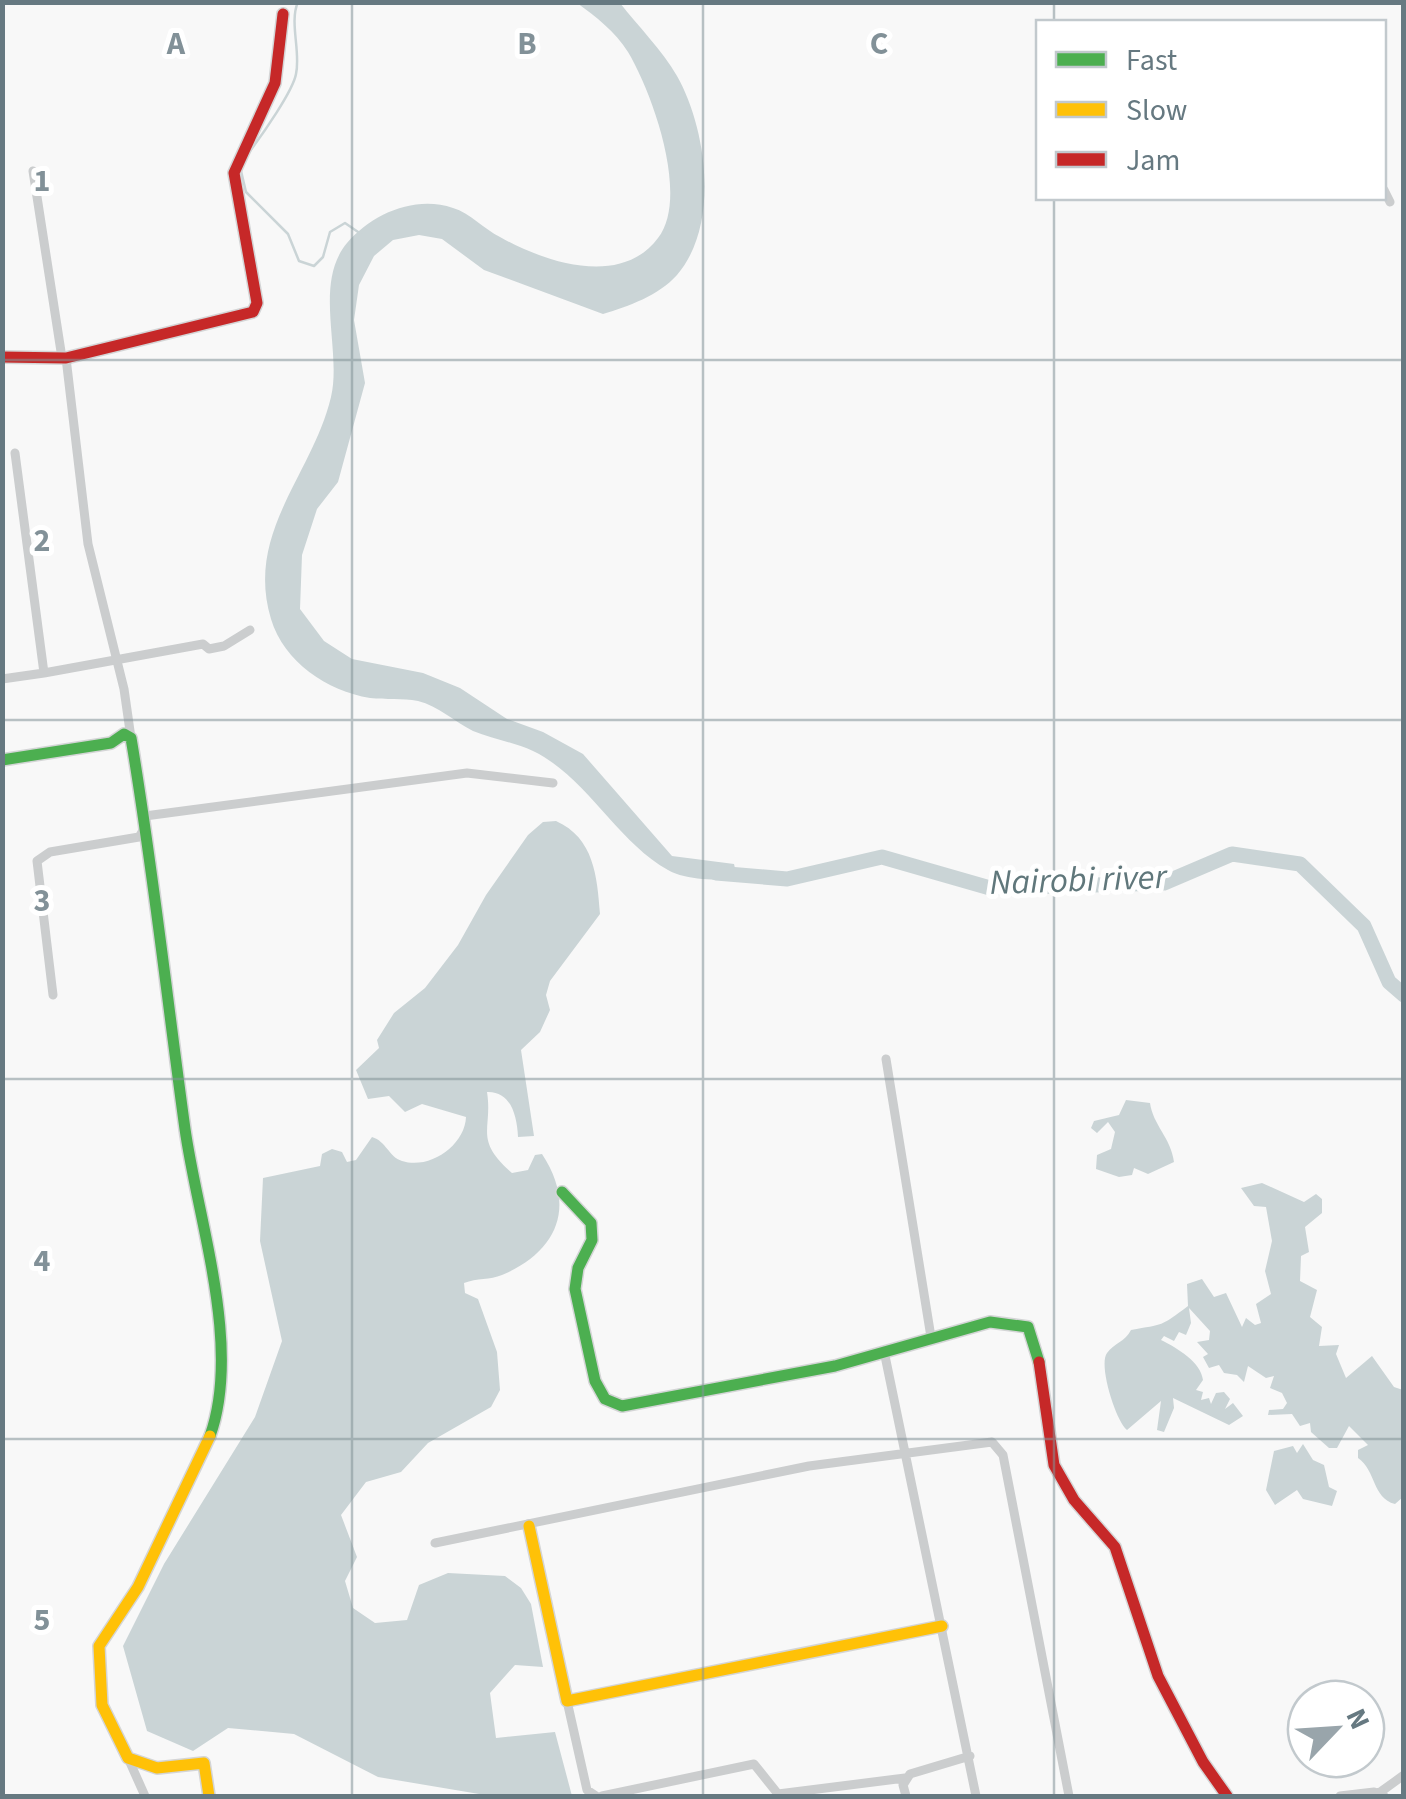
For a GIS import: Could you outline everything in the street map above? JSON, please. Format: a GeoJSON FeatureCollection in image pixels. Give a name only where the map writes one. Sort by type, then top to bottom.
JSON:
{"type":"FeatureCollection","features":[{"type":"Feature","properties":{"kind":"street"},"geometry":{"type":"LineString","coordinates":[[2,357],[64,358],[253,312],[257,302],[234,174],[275,83],[283,14]]}},
{"type":"Feature","properties":{"kind":"street"},"geometry":{"type":"LineString","coordinates":[[33,171],[64,358],[88,544],[116,662],[145,822],[192,1182],[211,1269],[220,1380],[214,1434],[205,1458],[168,1522],[134,1598],[111,1635],[98,1646],[102,1704],[142,1791]]}},
{"type":"Feature","properties":{"kind":"street"},"geometry":{"type":"LineString","coordinates":[[1386,194],[1390,202]]}},
{"type":"Feature","properties":{"kind":"street"},"geometry":{"type":"LineString","coordinates":[[14,454],[44,673]]}},
{"type":"Feature","properties":{"kind":"street"},"geometry":{"type":"LineString","coordinates":[[2,679],[203,644],[209,650],[250,630]]}},
{"type":"Feature","properties":{"kind":"street"},"geometry":{"type":"LineString","coordinates":[[2,760],[111,742],[124,734],[130,738]]}},
{"type":"Feature","properties":{"kind":"street"},"geometry":{"type":"LineString","coordinates":[[145,822],[467,773],[553,783]]}},
{"type":"Feature","properties":{"kind":"street"},"geometry":{"type":"LineString","coordinates":[[54,996],[37,861],[42,854],[139,837],[145,822]]}},
{"type":"Feature","properties":{"kind":"street"},"geometry":{"type":"LineString","coordinates":[[886,1059],[931,1338]]}},
{"type":"Feature","properties":{"kind":"street"},"geometry":{"type":"LineString","coordinates":[[562,1192],[591,1223],[592,1240],[578,1268],[576,1289],[595,1381],[614,1404],[656,1403],[884,1351],[990,1322],[1021,1324],[1033,1335],[1054,1465],[1074,1500],[1115,1547],[1158,1676],[1198,1752],[1227,1796]]}},
{"type":"Feature","properties":{"kind":"street"},"geometry":{"type":"LineString","coordinates":[[884,1351],[976,1796]]}},
{"type":"Feature","properties":{"kind":"street"},"geometry":{"type":"LineString","coordinates":[[435,1543],[810,1466],[983,1440],[992,1442],[1002,1455],[1069,1796]]}},
{"type":"Feature","properties":{"kind":"street"},"geometry":{"type":"LineString","coordinates":[[529,1526],[587,1790],[599,1796],[754,1764],[778,1794],[905,1778],[970,1756]]}},
{"type":"Feature","properties":{"kind":"street"},"geometry":{"type":"LineString","coordinates":[[567,1700],[942,1626]]}},
{"type":"Feature","properties":{"kind":"street"},"geometry":{"type":"LineString","coordinates":[[128,1758],[156,1768],[204,1764],[209,1796]]}},
{"type":"Feature","properties":{"kind":"street"},"geometry":{"type":"LineString","coordinates":[[1340,1796],[1382,1795],[1404,1775]]}},
{"type":"Feature","properties":{"kind":"street"},"geometry":{"type":"LineString","coordinates":[[905,1778],[906,1796]]}},
{"type":"Feature","properties":{"kind":"shaded area"},"geometry":{"type":"Polygon","coordinates":[[[577,3],[620,3],[664,57],[687,98],[702,149],[704,177],[704,204],[691,254],[677,275],[661,289],[603,314],[484,270],[442,239],[419,235],[393,240],[374,256],[359,285],[354,320],[365,383],[338,482],[317,509],[302,555],[300,609],[324,641],[352,659],[423,673],[460,688],[507,719],[543,732],[583,754],[672,856],[734,864],[738,881],[676,874],[649,858],[570,776],[533,751],[473,731],[425,703],[370,698],[323,681],[297,661],[277,634],[265,588],[274,531],[322,426],[331,397],[332,278],[337,259],[357,233],[395,210],[424,204],[459,210],[518,246],[582,266],[624,262],[642,253],[658,238],[667,220],[670,197],[669,172],[656,118],[623,44],[577,3]]]}},
{"type":"Feature","properties":{"kind":"shaded area"},"geometry":{"type":"Polygon","coordinates":[[[556,821],[569,828],[586,848],[595,872],[600,914],[550,981],[546,995],[550,1010],[540,1032],[521,1050],[534,1136],[518,1137],[514,1113],[507,1100],[487,1092],[487,1134],[492,1151],[512,1173],[528,1170],[535,1155],[542,1154],[558,1192],[556,1226],[548,1241],[521,1265],[497,1277],[464,1283],[465,1293],[478,1299],[497,1352],[500,1390],[491,1407],[428,1443],[401,1472],[366,1482],[341,1515],[357,1557],[345,1581],[353,1608],[375,1623],[407,1620],[419,1585],[448,1573],[505,1576],[521,1588],[531,1604],[543,1667],[515,1665],[490,1693],[496,1738],[555,1732],[572,1796],[491,1796],[378,1777],[294,1734],[228,1728],[193,1751],[147,1731],[123,1646],[164,1564],[255,1417],[282,1341],[260,1241],[263,1178],[320,1166],[322,1154],[332,1149],[342,1152],[347,1162],[356,1160],[372,1137],[398,1159],[413,1163],[434,1158],[453,1146],[466,1117],[422,1104],[405,1112],[389,1096],[368,1099],[356,1070],[379,1048],[377,1040],[394,1013],[425,988],[458,945],[486,895],[528,835],[543,822],[556,821]]]}},
{"type":"Feature","properties":{"kind":"shaded area"},"geometry":{"type":"Polygon","coordinates":[[[1126,1100],[1150,1103],[1174,1162],[1148,1174],[1134,1168],[1132,1175],[1119,1177],[1096,1169],[1097,1155],[1111,1149],[1115,1132],[1108,1122],[1097,1133],[1091,1128],[1094,1121],[1119,1115],[1126,1100]]]}},
{"type":"Feature","properties":{"kind":"shaded area"},"geometry":{"type":"Polygon","coordinates":[[[1262,1183],[1304,1202],[1316,1194],[1322,1199],[1322,1213],[1305,1227],[1309,1252],[1301,1256],[1300,1281],[1317,1290],[1310,1317],[1322,1327],[1319,1346],[1339,1345],[1336,1354],[1346,1378],[1372,1356],[1394,1387],[1403,1390],[1403,1497],[1395,1504],[1382,1496],[1358,1458],[1358,1450],[1368,1445],[1349,1426],[1337,1448],[1329,1448],[1311,1432],[1310,1423],[1300,1426],[1292,1414],[1268,1415],[1269,1410],[1283,1409],[1287,1403],[1282,1393],[1270,1388],[1274,1376],[1266,1378],[1248,1366],[1244,1382],[1237,1375],[1224,1373],[1219,1365],[1209,1368],[1203,1357],[1208,1354],[1197,1342],[1209,1340],[1210,1331],[1189,1308],[1191,1323],[1186,1335],[1179,1332],[1174,1341],[1164,1336],[1161,1340],[1198,1367],[1203,1380],[1196,1390],[1203,1392],[1201,1400],[1209,1398],[1211,1404],[1216,1393],[1224,1392],[1230,1399],[1225,1409],[1233,1403],[1243,1416],[1229,1425],[1173,1398],[1174,1408],[1164,1432],[1157,1430],[1161,1401],[1127,1430],[1118,1416],[1106,1380],[1107,1353],[1131,1330],[1161,1324],[1188,1306],[1187,1284],[1202,1279],[1214,1297],[1226,1293],[1242,1327],[1246,1318],[1255,1325],[1261,1323],[1256,1304],[1271,1294],[1265,1271],[1272,1241],[1266,1207],[1254,1206],[1241,1188],[1262,1183]]]}},
{"type":"Feature","properties":{"kind":"shaded area"},"geometry":{"type":"Polygon","coordinates":[[[1303,1444],[1313,1460],[1324,1465],[1329,1487],[1337,1491],[1332,1506],[1303,1499],[1297,1490],[1275,1505],[1266,1490],[1274,1451],[1293,1446],[1297,1453],[1303,1444]]]}},
{"type":"Feature","properties":{"kind":"waterway"},"geometry":{"type":"LineString","coordinates":[[250,151],[294,82],[298,2]]}},
{"type":"Feature","properties":{"kind":"waterway"},"geometry":{"type":"LineString","coordinates":[[241,171],[246,192],[288,234],[299,261],[314,266],[323,257],[330,232],[345,223],[361,234]]}},
{"type":"Feature","properties":{"kind":"waterway","name":"Nairobi river"},"geometry":{"type":"LineString","coordinates":[[716,873],[787,879],[882,857],[990,888],[1164,883],[1232,854],[1300,864],[1364,926],[1389,982],[1404,995]]}},
{"type":"Feature","properties":{"kind":"traffic: fast"},"geometry":{"type":"LineString","coordinates":[[2,760],[111,743],[124,734],[131,738],[185,1129],[220,1324],[219,1401],[210,1436]]}},
{"type":"Feature","properties":{"kind":"traffic: fast"},"geometry":{"type":"LineString","coordinates":[[562,1192],[591,1223],[592,1240],[578,1268],[575,1289],[595,1381],[605,1399],[622,1406],[835,1366],[990,1322],[1028,1327],[1039,1362]]}},
{"type":"Feature","properties":{"kind":"traffic: slow"},"geometry":{"type":"LineString","coordinates":[[209,1796],[204,1763],[157,1768],[128,1758],[102,1705],[99,1646],[138,1587],[210,1436]]}},
{"type":"Feature","properties":{"kind":"traffic: slow"},"geometry":{"type":"LineString","coordinates":[[529,1526],[567,1701],[942,1626]]}},
{"type":"Feature","properties":{"kind":"traffic: jam"},"geometry":{"type":"LineString","coordinates":[[2,357],[66,358],[253,312],[257,303],[234,173],[275,83],[283,14]]}},
{"type":"Feature","properties":{"kind":"traffic: jam"},"geometry":{"type":"LineString","coordinates":[[1039,1362],[1054,1465],[1074,1500],[1115,1547],[1158,1676],[1203,1762],[1227,1796]]}}]}
